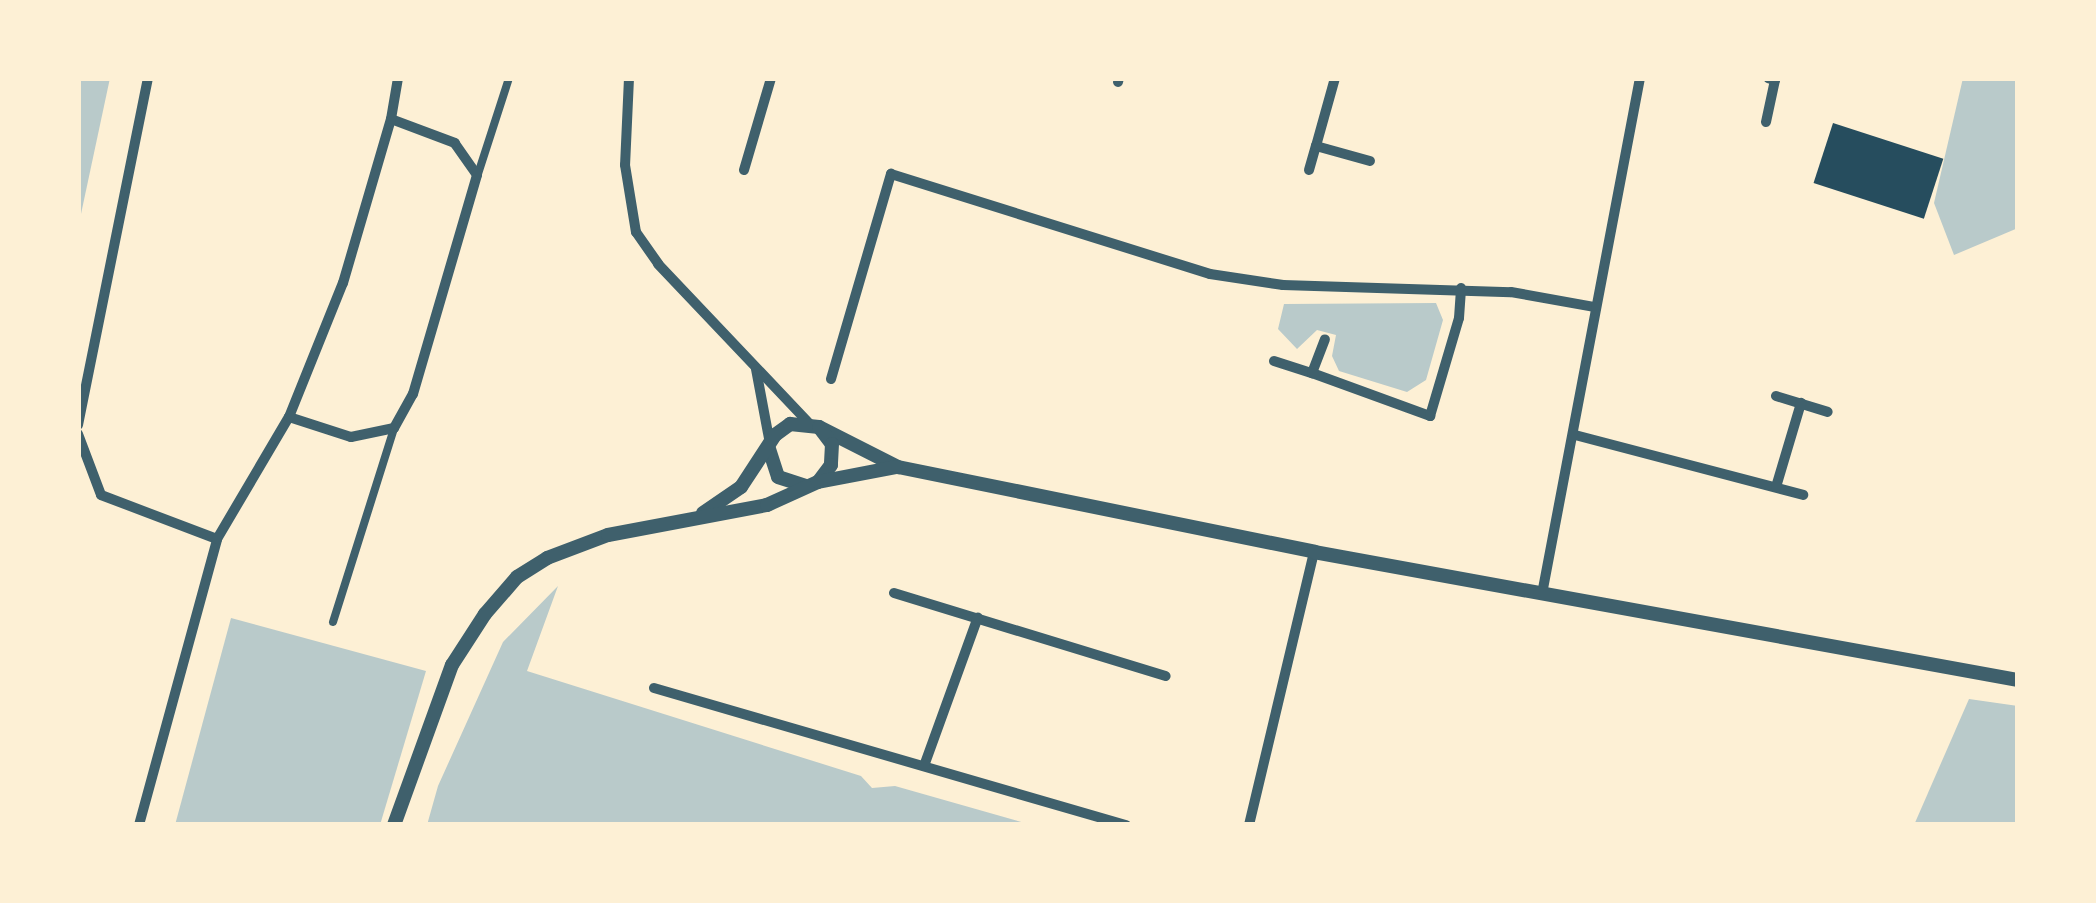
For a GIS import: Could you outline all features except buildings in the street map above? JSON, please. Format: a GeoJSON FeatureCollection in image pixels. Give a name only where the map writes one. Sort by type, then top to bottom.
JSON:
{"type":"FeatureCollection","features":[{"type":"Feature","properties":{"kind":"street"},"geometry":{"type":"LineString","coordinates":[[148,78],[78,430],[101,495],[217,539]]}},
{"type":"Feature","properties":{"kind":"street"},"geometry":{"type":"LineString","coordinates":[[139,825],[217,539],[289,417],[343,283],[391,119],[398,78]]}},
{"type":"Feature","properties":{"kind":"street"},"geometry":{"type":"LineString","coordinates":[[333,622],[394,428],[413,394],[509,78]]}},
{"type":"Feature","properties":{"kind":"street"},"geometry":{"type":"LineString","coordinates":[[629,78],[625,165],[636,232],[658,265],[814,425],[833,454],[812,484]]}},
{"type":"Feature","properties":{"kind":"street"},"geometry":{"type":"LineString","coordinates":[[744,170],[772,78]]}},
{"type":"Feature","properties":{"kind":"street"},"geometry":{"type":"LineString","coordinates":[[1309,170],[1335,78]]}},
{"type":"Feature","properties":{"kind":"street"},"geometry":{"type":"LineString","coordinates":[[1542,594],[1640,78]]}},
{"type":"Feature","properties":{"kind":"street"},"geometry":{"type":"LineString","coordinates":[[1766,122],[1775,80],[1768,78]]}},
{"type":"Feature","properties":{"kind":"street"},"geometry":{"type":"LineString","coordinates":[[391,119],[455,143],[477,175]]}},
{"type":"Feature","properties":{"kind":"street"},"geometry":{"type":"LineString","coordinates":[[1316,146],[1370,161]]}},
{"type":"Feature","properties":{"kind":"street"},"geometry":{"type":"LineString","coordinates":[[831,379],[891,174],[1210,274],[1282,284],[1461,288],[1594,307]]}},
{"type":"Feature","properties":{"kind":"street"},"geometry":{"type":"LineString","coordinates":[[1274,361],[1430,416],[1459,318],[1461,288]]}},
{"type":"Feature","properties":{"kind":"street"},"geometry":{"type":"LineString","coordinates":[[1312,374],[1325,339]]}},
{"type":"Feature","properties":{"kind":"street"},"geometry":{"type":"LineString","coordinates":[[755,366],[778,477],[812,484]]}},
{"type":"Feature","properties":{"kind":"street"},"geometry":{"type":"LineString","coordinates":[[1777,396],[1828,412]]}},
{"type":"Feature","properties":{"kind":"street"},"geometry":{"type":"LineString","coordinates":[[1776,487],[1801,403]]}},
{"type":"Feature","properties":{"kind":"street"},"geometry":{"type":"LineString","coordinates":[[289,417],[351,437],[394,428]]}},
{"type":"Feature","properties":{"kind":"street"},"geometry":{"type":"LineString","coordinates":[[698,516],[741,487],[782,429],[814,425],[898,467],[1314,552],[2018,680]]}},
{"type":"Feature","properties":{"kind":"street"},"geometry":{"type":"LineString","coordinates":[[1575,435],[1803,495]]}},
{"type":"Feature","properties":{"kind":"street"},"geometry":{"type":"LineString","coordinates":[[394,825],[452,665],[484,614],[517,577],[576,545],[698,516],[767,506],[812,484],[898,467]]}},
{"type":"Feature","properties":{"kind":"street"},"geometry":{"type":"LineString","coordinates":[[1249,825],[1314,552]]}},
{"type":"Feature","properties":{"kind":"street"},"geometry":{"type":"LineString","coordinates":[[894,593],[1166,676]]}},
{"type":"Feature","properties":{"kind":"street"},"geometry":{"type":"LineString","coordinates":[[924,766],[978,617]]}},
{"type":"Feature","properties":{"kind":"street"},"geometry":{"type":"LineString","coordinates":[[654,688],[1126,825]]}},
{"type":"Feature","properties":{"kind":"shaded area"},"geometry":{"type":"Polygon","coordinates":[[[78,78],[110,78],[78,228],[78,78]]]}},
{"type":"Feature","properties":{"kind":"shaded area"},"geometry":{"type":"Polygon","coordinates":[[[1963,78],[2018,78],[2018,228],[1954,255],[1934,203],[1963,78]]]}},
{"type":"Feature","properties":{"kind":"shaded area"},"geometry":{"type":"Polygon","coordinates":[[[1436,303],[1443,320],[1426,380],[1407,392],[1339,371],[1332,356],[1336,335],[1317,330],[1297,349],[1278,329],[1284,304],[1436,303]]]}},
{"type":"Feature","properties":{"kind":"shaded area"},"geometry":{"type":"Polygon","coordinates":[[[558,586],[527,671],[861,776],[872,788],[895,786],[1032,825],[427,825],[438,786],[503,642],[558,586]]]}},
{"type":"Feature","properties":{"kind":"shaded area"},"geometry":{"type":"Polygon","coordinates":[[[231,618],[426,671],[380,825],[175,825],[231,618]]]}},
{"type":"Feature","properties":{"kind":"shaded area"},"geometry":{"type":"Polygon","coordinates":[[[1969,699],[2018,706],[2018,825],[1914,825],[1969,699]]]}}]}
